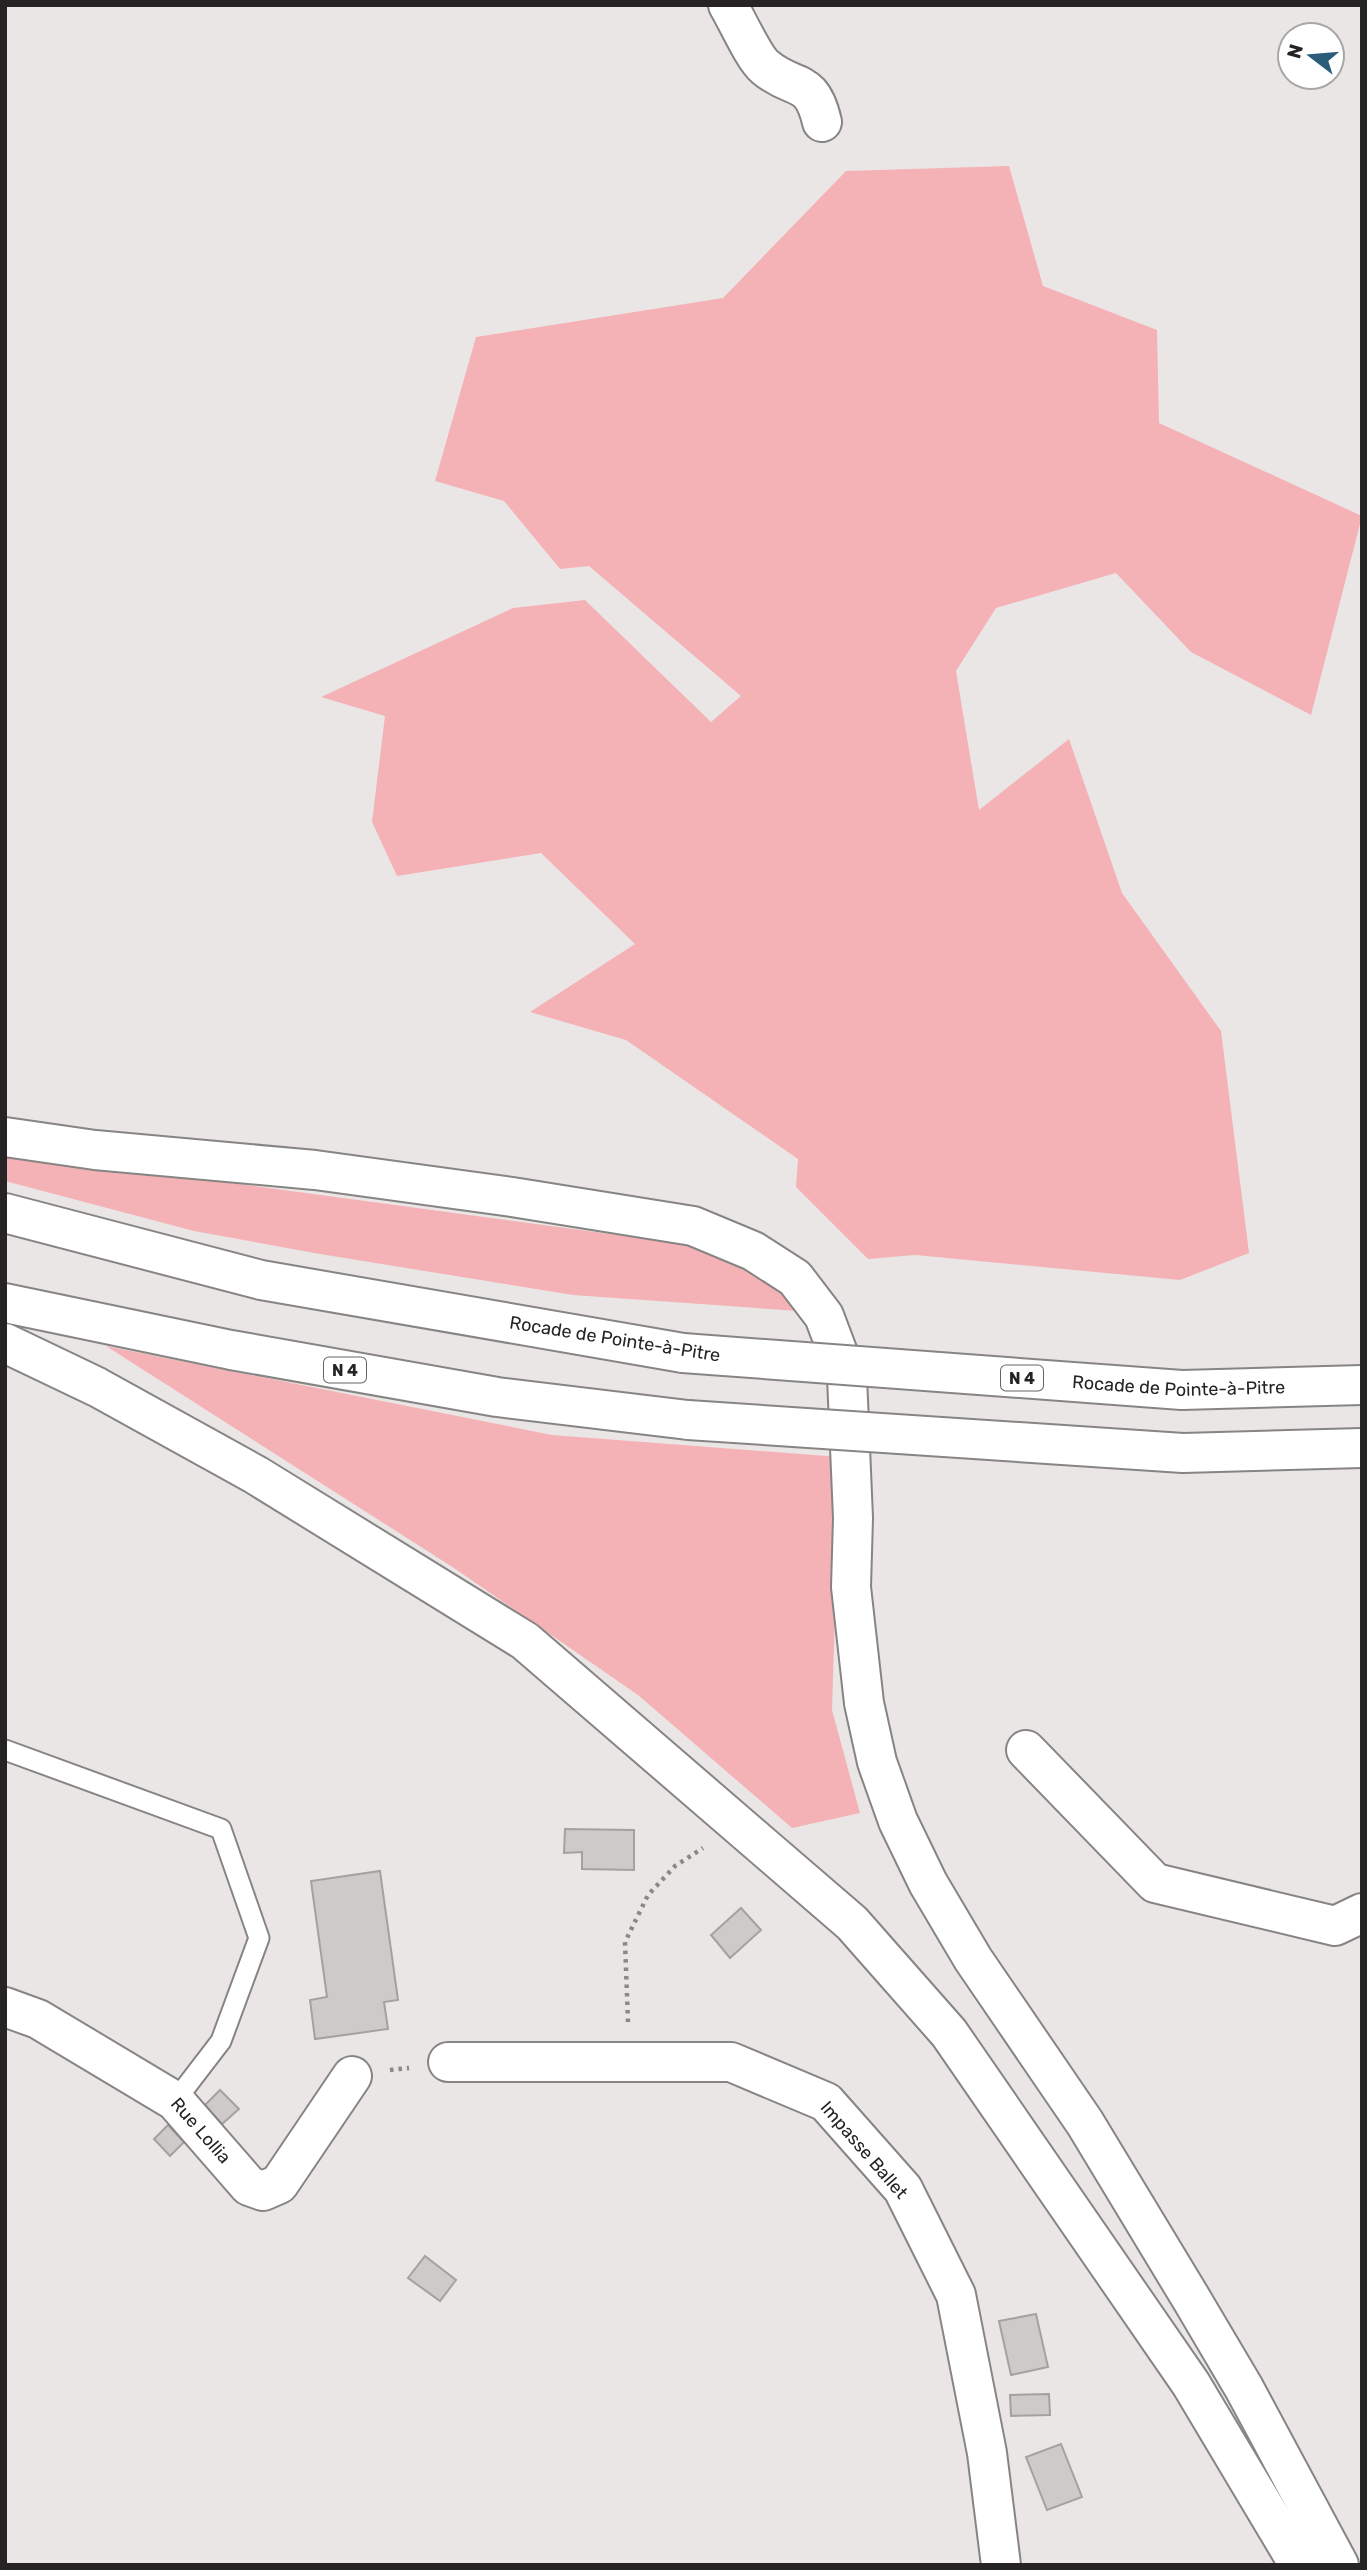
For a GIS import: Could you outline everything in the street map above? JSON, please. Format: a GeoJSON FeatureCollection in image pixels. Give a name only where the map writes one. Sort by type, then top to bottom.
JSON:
{"type":"FeatureCollection","features":[{"type":"Feature","properties":{"kind":"main road"},"geometry":{"type":"LineString","coordinates":[[728,5],[764,67],[808,89],[818,106],[822,122]]}},
{"type":"Feature","properties":{"kind":"main road"},"geometry":{"type":"LineString","coordinates":[[5,1137],[95,1150],[315,1170],[512,1197],[693,1226],[753,1251],[795,1278],[824,1315],[847,1377],[853,1518],[851,1587],[861,1677],[877,1762],[898,1822],[928,1883],[973,1959],[1085,2123],[1192,2300],[1244,2388],[1339,2565]]}},
{"type":"Feature","properties":{"kind":"main road","name":"Rocade de Pointe-à-Pitre"},"geometry":{"type":"LineString","coordinates":[[5,1213],[261,1280],[683,1353],[1182,1390],[1362,1385]]}},
{"type":"Feature","properties":{"kind":"main road","name":"N 4"},"geometry":{"type":"LineString","coordinates":[[5,1303],[231,1350],[484,1395],[688,1420],[1183,1453],[1362,1448]]}},
{"type":"Feature","properties":{"kind":"main road"},"geometry":{"type":"LineString","coordinates":[[5,1343],[97,1387],[256,1475],[525,1641],[852,1923],[949,2033],[1191,2384],[1285,2538],[1298,2565]]}},
{"type":"Feature","properties":{"kind":"main road"},"geometry":{"type":"LineString","coordinates":[[1026,1750],[1155,1882],[1335,1926],[1362,1913]]}},
{"type":"Feature","properties":{"kind":"main road","name":"Rue Lollia"},"geometry":{"type":"LineString","coordinates":[[5,2007],[38,2020],[175,2101],[249,2186],[263,2190],[279,2184],[352,2076]]}},
{"type":"Feature","properties":{"kind":"main road","name":"Impasse Ballet"},"geometry":{"type":"LineString","coordinates":[[448,2062],[732,2062],[826,2102],[903,2189],[956,2295],[987,2453],[1001,2565]]}},
{"type":"Feature","properties":{"kind":"lane"},"geometry":{"type":"LineString","coordinates":[[5,1750],[220,1829],[259,1938],[220,2041],[175,2101]]}},
{"type":"Feature","properties":{"kind":"path"},"geometry":{"type":"LineString","coordinates":[[630,2061],[625,1942],[648,1895],[675,1866],[712,1842],[751,1834]]}},
{"type":"Feature","properties":{"kind":"path"},"geometry":{"type":"LineString","coordinates":[[352,2076],[448,2062]]}},
{"type":"Feature","properties":{"kind":"shaded area"},"geometry":{"type":"Polygon","coordinates":[[[1009,166],[1043,286],[1157,330],[1159,423],[1362,516],[1311,715],[1191,652],[1116,573],[996,608],[956,671],[979,810],[1069,739],[1122,893],[1221,1031],[1249,1253],[1180,1280],[915,1255],[868,1259],[796,1187],[798,1159],[626,1040],[530,1012],[635,944],[541,853],[397,876],[372,822],[385,716],[321,697],[513,608],[585,600],[711,722],[741,696],[589,566],[560,569],[504,501],[435,481],[476,337],[723,298],[846,171],[1009,166]]]}},
{"type":"Feature","properties":{"kind":"shaded area"},"geometry":{"type":"Polygon","coordinates":[[[5,1149],[239,1184],[692,1245],[771,1280],[798,1311],[573,1295],[194,1231],[5,1181],[5,1149]]]}},
{"type":"Feature","properties":{"kind":"shaded area"},"geometry":{"type":"Polygon","coordinates":[[[106,1346],[552,1435],[840,1457],[832,1710],[860,1813],[792,1828],[638,1695],[454,1568],[106,1346]]]}},
{"type":"Feature","properties":{"kind":"building"},"geometry":{"type":"Polygon","coordinates":[[[565,1829],[634,1830],[634,1870],[582,1869],[582,1852],[564,1853],[565,1829]]]}},
{"type":"Feature","properties":{"kind":"building"},"geometry":{"type":"Polygon","coordinates":[[[380,1871],[398,2000],[384,2002],[388,2029],[315,2039],[310,2000],[327,1997],[311,1881],[380,1871]]]}},
{"type":"Feature","properties":{"kind":"building"},"geometry":{"type":"Polygon","coordinates":[[[741,1908],[761,1930],[730,1958],[711,1935],[741,1908]]]}},
{"type":"Feature","properties":{"kind":"building"},"geometry":{"type":"Polygon","coordinates":[[[220,2090],[239,2109],[222,2124],[205,2105],[220,2090]]]}},
{"type":"Feature","properties":{"kind":"building"},"geometry":{"type":"Polygon","coordinates":[[[168,2125],[184,2142],[170,2156],[154,2139],[168,2125]]]}},
{"type":"Feature","properties":{"kind":"building"},"geometry":{"type":"Polygon","coordinates":[[[425,2256],[456,2280],[440,2301],[408,2278],[425,2256]]]}},
{"type":"Feature","properties":{"kind":"building"},"geometry":{"type":"Polygon","coordinates":[[[1036,2314],[1048,2367],[1011,2375],[999,2321],[1036,2314]]]}},
{"type":"Feature","properties":{"kind":"building"},"geometry":{"type":"Polygon","coordinates":[[[1049,2394],[1050,2415],[1011,2416],[1010,2395],[1049,2394]]]}},
{"type":"Feature","properties":{"kind":"building"},"geometry":{"type":"Polygon","coordinates":[[[1061,2444],[1082,2497],[1047,2510],[1026,2457],[1061,2444]]]}}]}
